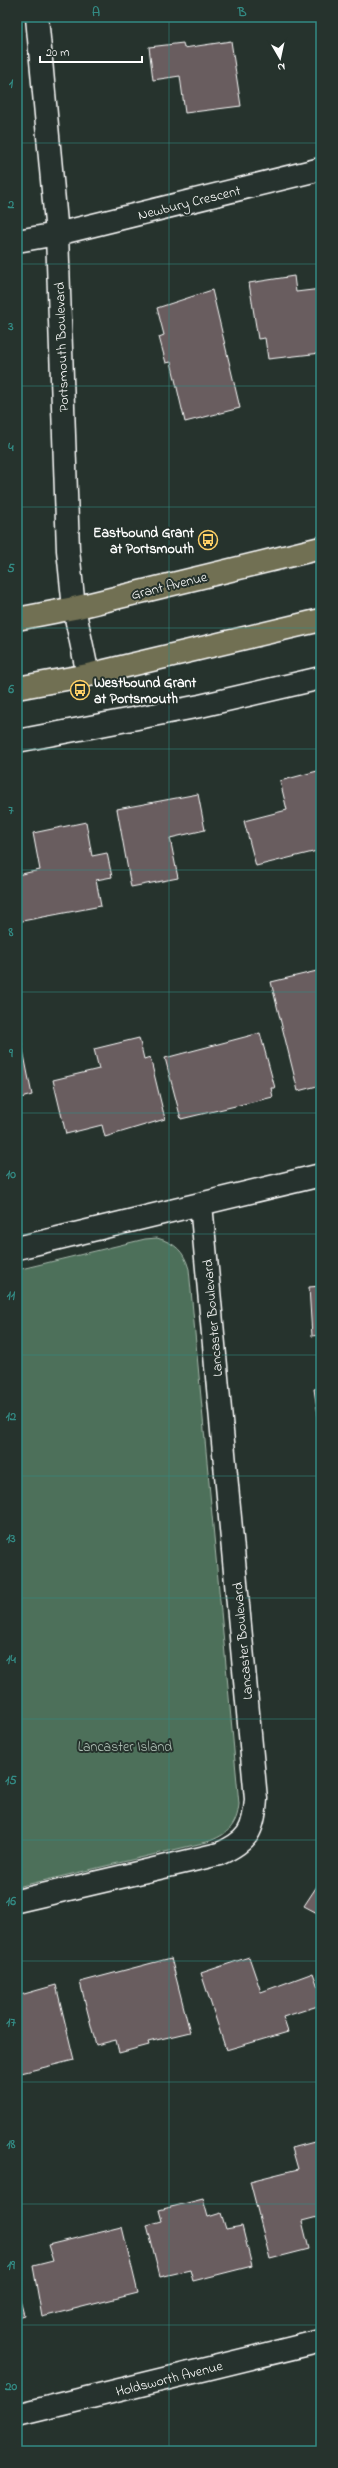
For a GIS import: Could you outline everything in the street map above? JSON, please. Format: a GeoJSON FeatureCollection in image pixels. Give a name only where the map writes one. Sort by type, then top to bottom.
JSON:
{"type":"FeatureCollection","features":[{"type":"Feature","properties":{"kind":"main road","name":"Grant Avenue"},"geometry":{"type":"LineString","coordinates":[[17,618],[74,608],[321,548]]}},
{"type":"Feature","properties":{"kind":"main road"},"geometry":{"type":"LineString","coordinates":[[17,688],[88,676],[321,620]]}},
{"type":"Feature","properties":{"kind":"street","name":"Portsmouth Boulevard"},"geometry":{"type":"LineString","coordinates":[[37,17],[57,234],[68,550],[74,608],[88,676]]}},
{"type":"Feature","properties":{"kind":"street","name":"Newbury Crescent"},"geometry":{"type":"LineString","coordinates":[[17,241],[57,234],[321,170]]}},
{"type":"Feature","properties":{"kind":"street"},"geometry":{"type":"LineString","coordinates":[[17,741],[200,706],[321,678]]}},
{"type":"Feature","properties":{"kind":"street"},"geometry":{"type":"LineString","coordinates":[[17,1248],[321,1175]]}},
{"type":"Feature","properties":{"kind":"street","name":"Lancaster Boulevard"},"geometry":{"type":"LineString","coordinates":[[17,1900],[219,1854],[235,1846],[249,1834],[255,1818],[256,1799],[201,1204]]}},
{"type":"Feature","properties":{"kind":"street","name":"Holdsworth Avenue"},"geometry":{"type":"LineString","coordinates":[[17,2415],[321,2341]]}},
{"type":"Feature","properties":{"kind":"green space","name":"Lancaster Island"},"geometry":{"type":"Polygon","coordinates":[[[157,1238],[174,1245],[184,1257],[189,1269],[239,1804],[238,1812],[230,1829],[207,1842],[17,1887],[17,1270],[145,1239],[157,1238]]]}},
{"type":"Feature","properties":{"kind":"building"},"geometry":{"type":"Polygon","coordinates":[[[231,41],[241,106],[185,113],[180,76],[153,80],[149,47],[183,43],[184,48],[231,41]]]}},
{"type":"Feature","properties":{"kind":"building"},"geometry":{"type":"Polygon","coordinates":[[[294,276],[296,292],[321,289],[321,353],[268,359],[265,338],[258,339],[249,283],[294,276]]]}},
{"type":"Feature","properties":{"kind":"building"},"geometry":{"type":"Polygon","coordinates":[[[212,290],[240,408],[185,422],[171,362],[166,363],[159,337],[164,335],[157,308],[212,290]]]}},
{"type":"Feature","properties":{"kind":"building"},"geometry":{"type":"Polygon","coordinates":[[[321,770],[321,850],[256,866],[244,821],[287,810],[280,781],[321,770]]]}},
{"type":"Feature","properties":{"kind":"building"},"geometry":{"type":"Polygon","coordinates":[[[198,794],[205,830],[170,838],[178,878],[131,887],[117,809],[198,794]]]}},
{"type":"Feature","properties":{"kind":"building"},"geometry":{"type":"Polygon","coordinates":[[[86,822],[92,856],[107,853],[112,877],[96,880],[101,906],[17,922],[17,875],[40,870],[33,833],[86,822]]]}},
{"type":"Feature","properties":{"kind":"building"},"geometry":{"type":"Polygon","coordinates":[[[321,970],[321,1085],[298,1091],[271,982],[321,970]]]}},
{"type":"Feature","properties":{"kind":"building"},"geometry":{"type":"Polygon","coordinates":[[[260,1033],[275,1088],[271,1088],[273,1097],[181,1119],[165,1058],[260,1033]]]}},
{"type":"Feature","properties":{"kind":"building"},"geometry":{"type":"Polygon","coordinates":[[[139,1038],[144,1059],[150,1057],[165,1119],[105,1137],[102,1125],[66,1134],[53,1080],[99,1069],[94,1049],[139,1038]]]}},
{"type":"Feature","properties":{"kind":"building"},"geometry":{"type":"Polygon","coordinates":[[[21,1040],[32,1095],[17,1099],[17,1041],[21,1040]]]}},
{"type":"Feature","properties":{"kind":"building"},"geometry":{"type":"Polygon","coordinates":[[[321,1286],[321,1335],[312,1336],[309,1287],[321,1286]]]}},
{"type":"Feature","properties":{"kind":"building"},"geometry":{"type":"Polygon","coordinates":[[[321,1388],[321,1434],[314,1389],[321,1388]]]}},
{"type":"Feature","properties":{"kind":"building"},"geometry":{"type":"Polygon","coordinates":[[[321,1880],[321,1915],[304,1906],[321,1880]]]}},
{"type":"Feature","properties":{"kind":"building"},"geometry":{"type":"Polygon","coordinates":[[[249,1957],[261,1992],[313,1973],[318,1987],[321,1986],[321,2005],[283,2017],[288,2032],[226,2050],[201,1973],[249,1957]]]}},
{"type":"Feature","properties":{"kind":"building"},"geometry":{"type":"Polygon","coordinates":[[[171,1958],[190,2032],[148,2042],[149,2045],[119,2053],[116,2040],[96,2045],[80,1982],[171,1958]]]}},
{"type":"Feature","properties":{"kind":"building"},"geometry":{"type":"Polygon","coordinates":[[[56,1985],[74,2060],[17,2074],[17,1996],[56,1985]]]}},
{"type":"Feature","properties":{"kind":"building"},"geometry":{"type":"Polygon","coordinates":[[[318,2141],[321,2152],[321,2216],[302,2221],[309,2249],[270,2259],[250,2181],[298,2169],[292,2148],[318,2141]]]}},
{"type":"Feature","properties":{"kind":"building"},"geometry":{"type":"Polygon","coordinates":[[[203,2199],[208,2217],[221,2213],[226,2229],[242,2226],[252,2266],[193,2281],[190,2270],[160,2277],[147,2225],[162,2221],[159,2210],[203,2199]]]}},
{"type":"Feature","properties":{"kind":"building"},"geometry":{"type":"Polygon","coordinates":[[[122,2227],[138,2293],[42,2317],[33,2266],[53,2261],[48,2245],[122,2227]]]}},
{"type":"Feature","properties":{"kind":"building"},"geometry":{"type":"Polygon","coordinates":[[[17,2289],[24,2315],[17,2317],[17,2289]]]}},
{"type":"Feature","properties":{"kind":"place","name":"Eastbound Grant at Portsmouth"},"geometry":{"type":"Point","coordinates":[208,540]}},
{"type":"Feature","properties":{"kind":"place","name":"Westbound Grant at Portsmouth"},"geometry":{"type":"Point","coordinates":[80,690]}}]}
